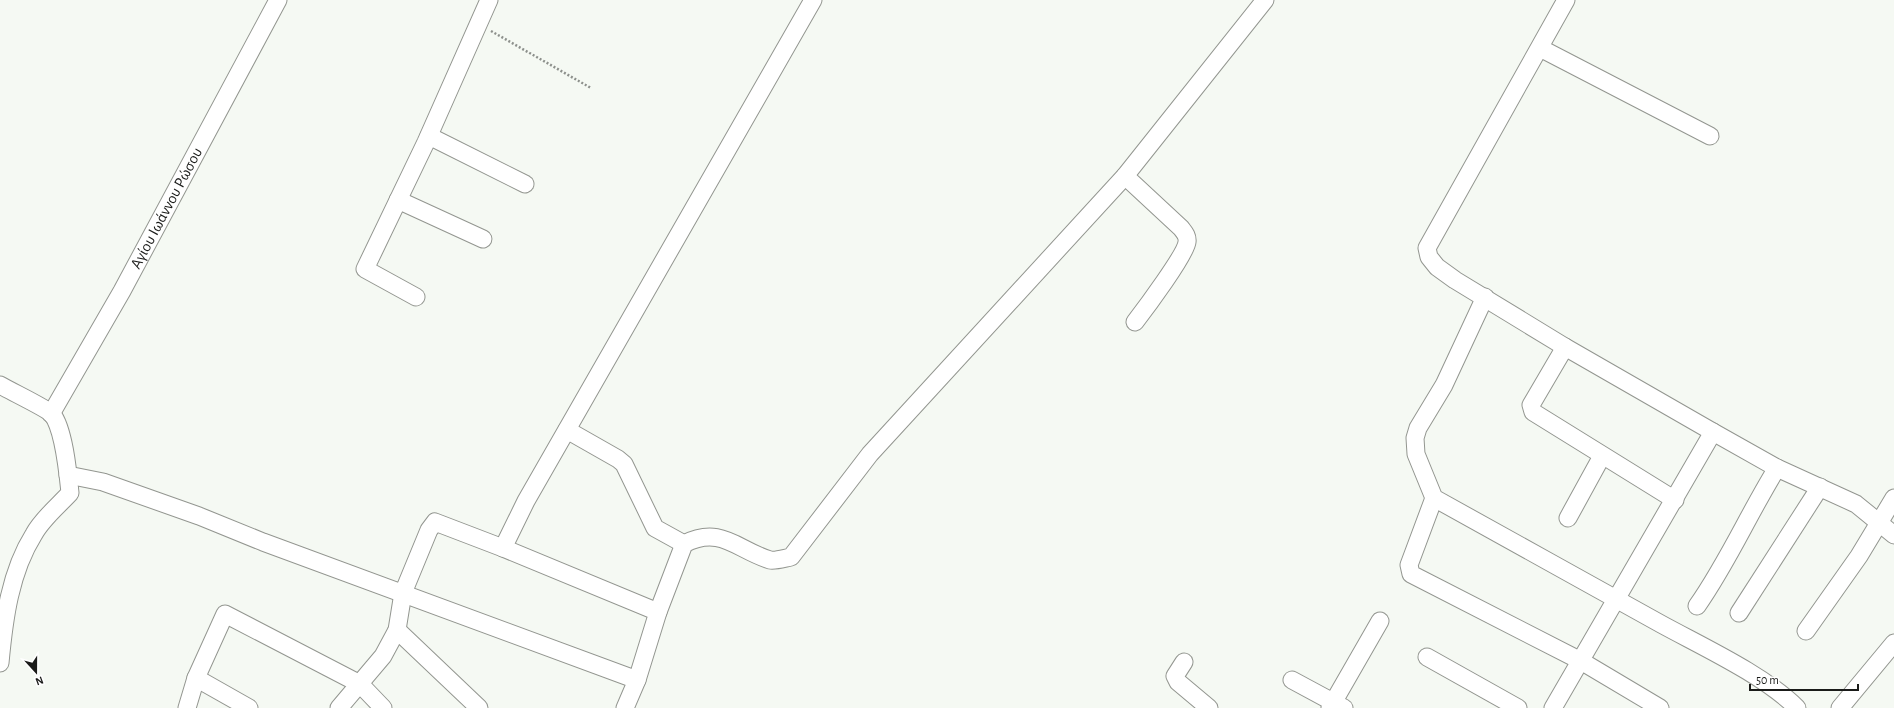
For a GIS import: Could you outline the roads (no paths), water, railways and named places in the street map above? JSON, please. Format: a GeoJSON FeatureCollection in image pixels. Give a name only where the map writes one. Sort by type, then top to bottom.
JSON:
{"type":"FeatureCollection","features":[{"type":"Feature","properties":{"kind":"street","name":"Αγίου Ιωάννου Ρώσου"},"geometry":{"type":"LineString","coordinates":[[51,414],[122,291],[278,0]]}},
{"type":"Feature","properties":{"kind":"street"},"geometry":{"type":"LineString","coordinates":[[416,297],[365,269],[429,136],[489,0]]}},
{"type":"Feature","properties":{"kind":"street"},"geometry":{"type":"LineString","coordinates":[[503,548],[526,501],[813,0]]}},
{"type":"Feature","properties":{"kind":"street"},"geometry":{"type":"LineString","coordinates":[[625,708],[637,680],[658,612],[684,544],[695,538],[723,538],[771,560],[791,557],[870,454],[1125,176],[1265,0]]}},
{"type":"Feature","properties":{"kind":"street"},"geometry":{"type":"LineString","coordinates":[[1566,0],[1427,248],[1430,256],[1437,267],[1454,280],[1485,297],[1564,347],[1777,468],[1856,504],[1894,535]]}},
{"type":"Feature","properties":{"kind":"street"},"geometry":{"type":"LineString","coordinates":[[1540,48],[1710,136]]}},
{"type":"Feature","properties":{"kind":"street"},"geometry":{"type":"LineString","coordinates":[[429,136],[525,184]]}},
{"type":"Feature","properties":{"kind":"street"},"geometry":{"type":"LineString","coordinates":[[1125,176],[1181,228],[1186,234],[1187,242],[1180,257],[1135,322]]}},
{"type":"Feature","properties":{"kind":"street"},"geometry":{"type":"LineString","coordinates":[[398,200],[482,239]]}},
{"type":"Feature","properties":{"kind":"street"},"geometry":{"type":"LineString","coordinates":[[1485,297],[1444,385],[1418,428],[1415,438],[1416,454],[1434,498],[1579,577],[1617,600],[1744,670],[1784,695],[1797,708]]}},
{"type":"Feature","properties":{"kind":"street"},"geometry":{"type":"LineString","coordinates":[[1564,347],[1531,405],[1533,412],[1675,500]]}},
{"type":"Feature","properties":{"kind":"street"},"geometry":{"type":"LineString","coordinates":[[0,385],[51,414],[57,425],[68,475],[70,493],[34,533],[18,567],[4,619],[0,663]]}},
{"type":"Feature","properties":{"kind":"street"},"geometry":{"type":"LineString","coordinates":[[567,430],[618,459],[624,464],[655,528],[684,544]]}},
{"type":"Feature","properties":{"kind":"street"},"geometry":{"type":"LineString","coordinates":[[1553,708],[1714,432]]}},
{"type":"Feature","properties":{"kind":"street"},"geometry":{"type":"LineString","coordinates":[[1568,518],[1602,456]]}},
{"type":"Feature","properties":{"kind":"street"},"geometry":{"type":"LineString","coordinates":[[1697,606],[1733,548],[1761,494],[1777,468]]}},
{"type":"Feature","properties":{"kind":"street"},"geometry":{"type":"LineString","coordinates":[[68,475],[103,482],[637,680]]}},
{"type":"Feature","properties":{"kind":"street"},"geometry":{"type":"LineString","coordinates":[[1739,613],[1820,487]]}},
{"type":"Feature","properties":{"kind":"street"},"geometry":{"type":"LineString","coordinates":[[1434,498],[1409,565],[1411,574],[1581,661],[1660,708]]}},
{"type":"Feature","properties":{"kind":"street"},"geometry":{"type":"LineString","coordinates":[[1806,631],[1879,524],[1894,498]]}},
{"type":"Feature","properties":{"kind":"street"},"geometry":{"type":"LineString","coordinates":[[339,708],[383,656],[397,630],[403,593],[429,530],[435,522],[503,548],[658,612]]}},
{"type":"Feature","properties":{"kind":"street"},"geometry":{"type":"LineString","coordinates":[[187,708],[196,678],[225,614],[360,684],[383,708]]}},
{"type":"Feature","properties":{"kind":"street"},"geometry":{"type":"LineString","coordinates":[[1292,680],[1335,706],[1380,621]]}},
{"type":"Feature","properties":{"kind":"street"},"geometry":{"type":"LineString","coordinates":[[397,630],[479,708]]}},
{"type":"Feature","properties":{"kind":"street"},"geometry":{"type":"LineString","coordinates":[[1840,708],[1894,643]]}},
{"type":"Feature","properties":{"kind":"street"},"geometry":{"type":"LineString","coordinates":[[1427,657],[1518,708]]}},
{"type":"Feature","properties":{"kind":"street"},"geometry":{"type":"LineString","coordinates":[[1184,662],[1176,676],[1178,682],[1209,708]]}},
{"type":"Feature","properties":{"kind":"street"},"geometry":{"type":"LineString","coordinates":[[196,678],[249,708]]}}]}
